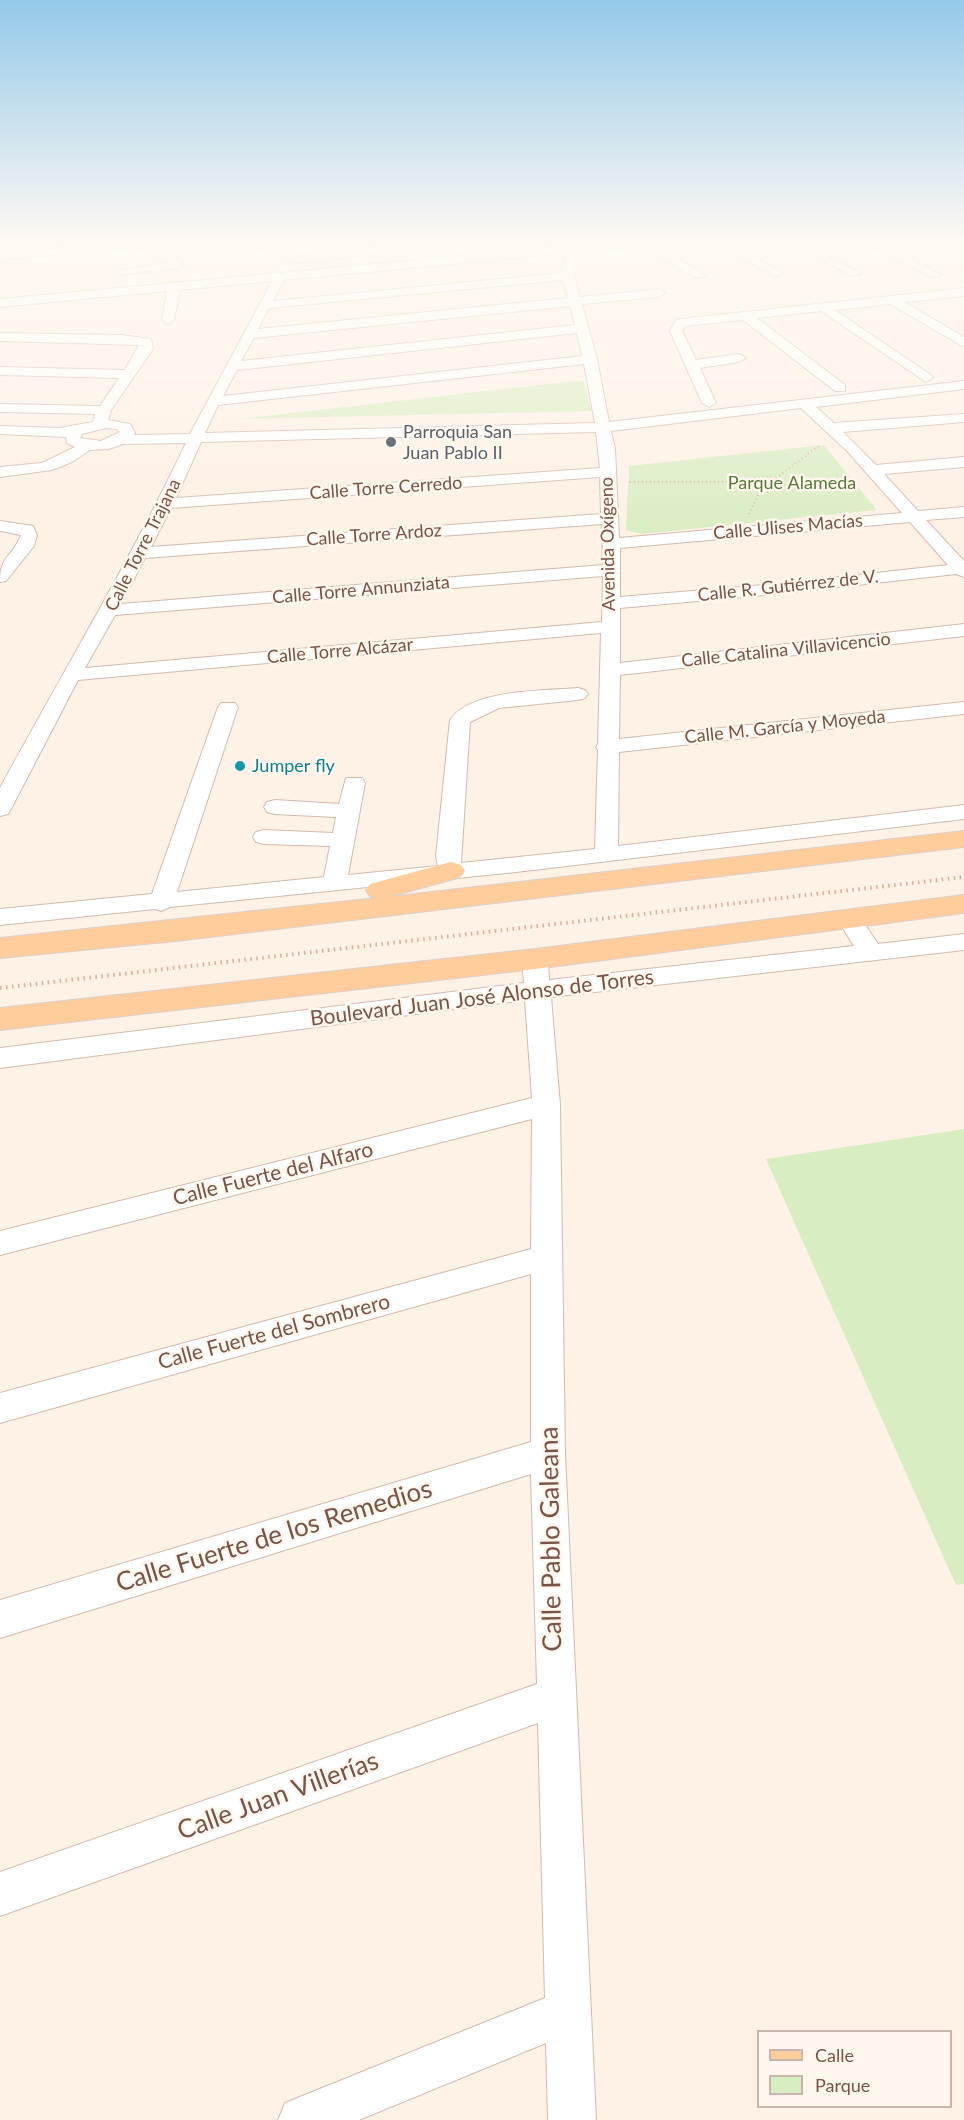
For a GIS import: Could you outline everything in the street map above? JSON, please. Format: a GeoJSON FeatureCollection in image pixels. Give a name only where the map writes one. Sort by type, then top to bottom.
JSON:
{"type":"FeatureCollection","features":[{"type":"Feature","properties":{"kind":"main road"},"geometry":{"type":"LineString","coordinates":[[0,948],[176,931],[964,839]]}},
{"type":"Feature","properties":{"kind":"main road"},"geometry":{"type":"LineString","coordinates":[[176,931],[378,891],[450,872]]}},
{"type":"Feature","properties":{"kind":"main road","name":"Boulevard Juan José Alonso de Torres"},"geometry":{"type":"LineString","coordinates":[[0,1019],[535,959],[964,904]]}},
{"type":"Feature","properties":{"kind":"street"},"geometry":{"type":"LineString","coordinates":[[0,430],[75,431],[101,417],[146,349],[147,345],[140,341]]}},
{"type":"Feature","properties":{"kind":"street","name":"Calle Torre Trajana"},"geometry":{"type":"LineString","coordinates":[[0,809],[165,504],[213,401],[247,341]]}},
{"type":"Feature","properties":{"kind":"street"},"geometry":{"type":"LineString","coordinates":[[233,366],[464,341]]}},
{"type":"Feature","properties":{"kind":"street","name":"Avenida Oxígeno"},"geometry":{"type":"LineString","coordinates":[[586,341],[604,422],[610,518],[612,570],[606,747],[606,854]]}},
{"type":"Feature","properties":{"kind":"street"},"geometry":{"type":"LineString","coordinates":[[680,341],[709,403]]}},
{"type":"Feature","properties":{"kind":"street"},"geometry":{"type":"LineString","coordinates":[[779,341],[840,388]]}},
{"type":"Feature","properties":{"kind":"street"},"geometry":{"type":"LineString","coordinates":[[872,341],[926,378]]}},
{"type":"Feature","properties":{"kind":"street"},"geometry":{"type":"LineString","coordinates":[[690,365],[739,358]]}},
{"type":"Feature","properties":{"kind":"street"},"geometry":{"type":"LineString","coordinates":[[213,401],[590,359]]}},
{"type":"Feature","properties":{"kind":"street"},"geometry":{"type":"LineString","coordinates":[[0,371],[128,374]]}},
{"type":"Feature","properties":{"kind":"street"},"geometry":{"type":"LineString","coordinates":[[604,422],[709,403],[964,374]]}},
{"type":"Feature","properties":{"kind":"street"},"geometry":{"type":"LineString","coordinates":[[75,431],[72,440],[87,445],[106,445],[123,434],[604,422],[964,384]]}},
{"type":"Feature","properties":{"kind":"street"},"geometry":{"type":"LineString","coordinates":[[803,402],[836,432],[963,569]]}},
{"type":"Feature","properties":{"kind":"street"},"geometry":{"type":"LineString","coordinates":[[0,408],[101,417],[123,434]]}},
{"type":"Feature","properties":{"kind":"street"},"geometry":{"type":"LineString","coordinates":[[836,432],[964,418]]}},
{"type":"Feature","properties":{"kind":"street"},"geometry":{"type":"LineString","coordinates":[[0,472],[52,467],[71,459],[87,445]]}},
{"type":"Feature","properties":{"kind":"street"},"geometry":{"type":"LineString","coordinates":[[875,474],[964,462]]}},
{"type":"Feature","properties":{"kind":"street","name":"Calle Torre Cerredo"},"geometry":{"type":"LineString","coordinates":[[165,504],[607,478]]}},
{"type":"Feature","properties":{"kind":"street","name":"Calle Ulises Macías"},"geometry":{"type":"LineString","coordinates":[[611,544],[964,512]]}},
{"type":"Feature","properties":{"kind":"street","name":"Calle Torre Ardoz"},"geometry":{"type":"LineString","coordinates":[[137,553],[610,518]]}},
{"type":"Feature","properties":{"kind":"street"},"geometry":{"type":"LineString","coordinates":[[0,526],[27,531],[29,535],[25,546],[0,577]]}},
{"type":"Feature","properties":{"kind":"street","name":"Calle R. Gutiérrez de V."},"geometry":{"type":"LineString","coordinates":[[611,603],[776,589],[963,569]]}},
{"type":"Feature","properties":{"kind":"street","name":"Calle Torre Annunziata"},"geometry":{"type":"LineString","coordinates":[[109,610],[612,570]]}},
{"type":"Feature","properties":{"kind":"street","name":"Calle Torre Alcázar"},"geometry":{"type":"LineString","coordinates":[[71,675],[610,627]]}},
{"type":"Feature","properties":{"kind":"street","name":"Calle Catalina Villavicencio"},"geometry":{"type":"LineString","coordinates":[[609,670],[964,630]]}},
{"type":"Feature","properties":{"kind":"street"},"geometry":{"type":"LineString","coordinates":[[450,872],[448,856],[460,720],[466,712],[486,705],[578,694]]}},
{"type":"Feature","properties":{"kind":"street"},"geometry":{"type":"LineString","coordinates":[[161,903],[228,707]]}},
{"type":"Feature","properties":{"kind":"street","name":"Calle M. García y Moyeda"},"geometry":{"type":"LineString","coordinates":[[606,747],[964,708]]}},
{"type":"Feature","properties":{"kind":"street"},"geometry":{"type":"LineString","coordinates":[[334,884],[354,783]]}},
{"type":"Feature","properties":{"kind":"street"},"geometry":{"type":"LineString","coordinates":[[275,807],[348,811]]}},
{"type":"Feature","properties":{"kind":"street"},"geometry":{"type":"LineString","coordinates":[[0,917],[161,903],[450,872],[964,812]]}},
{"type":"Feature","properties":{"kind":"street"},"geometry":{"type":"LineString","coordinates":[[264,837],[343,840]]}},
{"type":"Feature","properties":{"kind":"street"},"geometry":{"type":"LineString","coordinates":[[849,919],[872,954]]}},
{"type":"Feature","properties":{"kind":"street","name":"Boulevard Juan José Alonso de Torres"},"geometry":{"type":"LineString","coordinates":[[0,1058],[537,990],[964,942]]}},
{"type":"Feature","properties":{"kind":"street"},"geometry":{"type":"LineString","coordinates":[[649,944],[664,976]]}},
{"type":"Feature","properties":{"kind":"street","name":"Calle Pablo Galeana"},"geometry":{"type":"LineString","coordinates":[[535,959],[546,1105],[548,1453],[572,2120]]}},
{"type":"Feature","properties":{"kind":"street","name":"Calle Fuerte del Alfaro"},"geometry":{"type":"LineString","coordinates":[[0,1243],[546,1105]]}},
{"type":"Feature","properties":{"kind":"street","name":"Calle Fuerte del Sombrero"},"geometry":{"type":"LineString","coordinates":[[0,1408],[548,1257]]}},
{"type":"Feature","properties":{"kind":"street","name":"Calle Fuerte de los Remedios"},"geometry":{"type":"LineString","coordinates":[[0,1619],[548,1453]]}},
{"type":"Feature","properties":{"kind":"street","name":"Calle Juan Villerías"},"geometry":{"type":"LineString","coordinates":[[0,1894],[555,1697]]}},
{"type":"Feature","properties":{"kind":"street"},"geometry":{"type":"LineString","coordinates":[[302,2120],[568,2011]]}},
{"type":"Feature","properties":{"kind":"path"},"geometry":{"type":"LineString","coordinates":[[775,478],[836,432]]}},
{"type":"Feature","properties":{"kind":"path"},"geometry":{"type":"LineString","coordinates":[[607,478],[745,482],[759,477],[775,478],[784,484],[875,474]]}},
{"type":"Feature","properties":{"kind":"path"},"geometry":{"type":"LineString","coordinates":[[745,482],[744,486],[750,490],[769,494],[784,489],[784,484]]}},
{"type":"Feature","properties":{"kind":"path"},"geometry":{"type":"LineString","coordinates":[[0,988],[964,877]]}},
{"type":"Feature","properties":{"kind":"green space"},"geometry":{"type":"Polygon","coordinates":[[[583,380],[592,411],[239,419],[583,380]]]}},
{"type":"Feature","properties":{"kind":"green space","name":"Parque Alameda"},"geometry":{"type":"Polygon","coordinates":[[[824,445],[877,510],[642,534],[626,530],[629,466],[824,445]]]}},
{"type":"Feature","properties":{"kind":"green space"},"geometry":{"type":"Polygon","coordinates":[[[964,1129],[964,1584],[956,1585],[766,1159],[964,1129]]]}},
{"type":"Feature","properties":{"kind":"place","name":"Parroquia San Juan Pablo II"},"geometry":{"type":"Point","coordinates":[391,442]}},
{"type":"Feature","properties":{"kind":"place","name":"Jumper fly"},"geometry":{"type":"Point","coordinates":[240,766]}}]}
